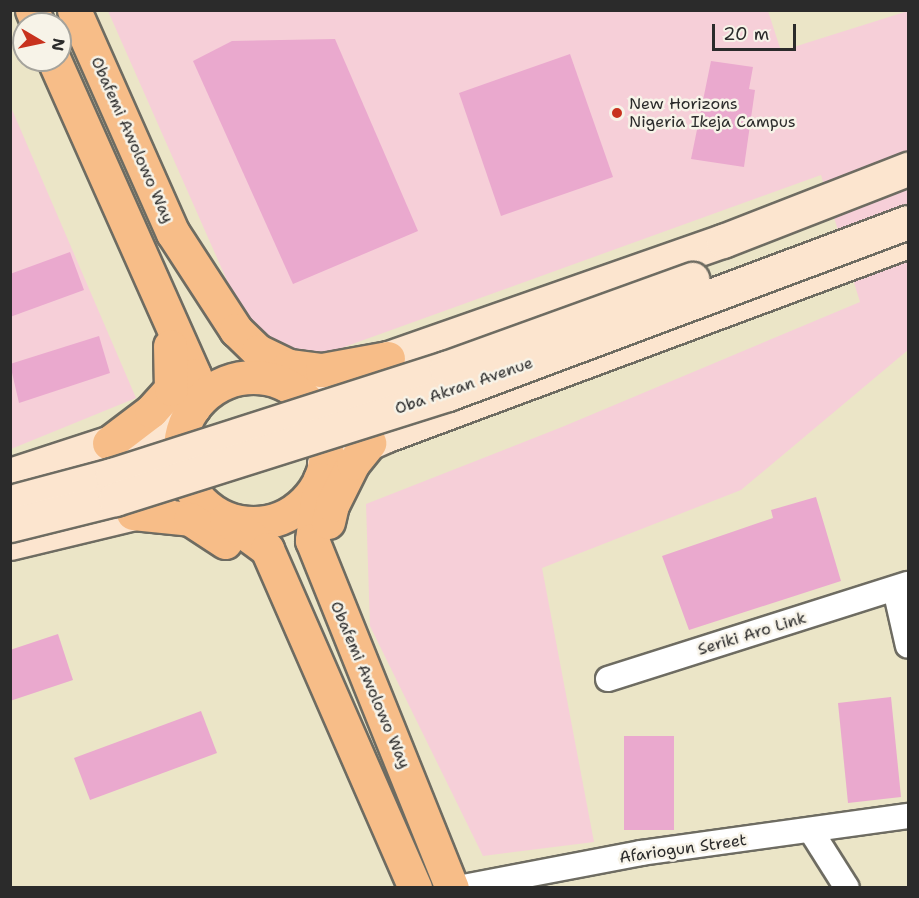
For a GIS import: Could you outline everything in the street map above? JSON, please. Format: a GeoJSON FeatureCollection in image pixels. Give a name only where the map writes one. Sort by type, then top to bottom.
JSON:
{"type":"FeatureCollection","features":[{"type":"Feature","properties":{"kind":"main road","name":"Obafemi Awolowo Way"},"geometry":{"type":"LineString","coordinates":[[74,10],[173,233],[194,269]]}},
{"type":"Feature","properties":{"kind":"main road"},"geometry":{"type":"LineString","coordinates":[[10,475],[148,430],[194,407],[194,375],[59,72]]}},
{"type":"Feature","properties":{"kind":"main road"},"geometry":{"type":"LineString","coordinates":[[194,269],[236,359],[287,385],[302,387],[564,296],[909,169]]}},
{"type":"Feature","properties":{"kind":"main road","name":"Oba Akran Avenue"},"geometry":{"type":"LineString","coordinates":[[10,502],[112,475],[446,368],[909,200]]}},
{"type":"Feature","properties":{"kind":"main road","name":"Oba Akran Avenue"},"geometry":{"type":"LineString","coordinates":[[10,525],[115,499],[448,394],[909,222]]}},
{"type":"Feature","properties":{"kind":"main road"},"geometry":{"type":"LineString","coordinates":[[10,543],[179,502],[224,518],[258,522],[291,513],[322,470],[369,444],[909,241]]}},
{"type":"Feature","properties":{"kind":"main road"},"geometry":{"type":"LineString","coordinates":[[194,269],[236,330],[258,351],[289,366],[322,370],[388,358]]}},
{"type":"Feature","properties":{"kind":"main road"},"geometry":{"type":"LineString","coordinates":[[564,296],[550,317],[553,340],[564,358],[589,361]]}},
{"type":"Feature","properties":{"kind":"main road"},"geometry":{"type":"LineString","coordinates":[[109,443],[151,411],[171,389],[173,365],[163,306]]}},
{"type":"Feature","properties":{"kind":"main road","name":"Obafemi Awolowo Way"},"geometry":{"type":"LineString","coordinates":[[415,888],[267,549],[206,506],[192,490],[182,470],[180,448],[184,426],[194,407],[226,381],[246,376],[287,385],[304,397],[317,415],[325,435],[312,540],[424,809],[452,888]]}},
{"type":"Feature","properties":{"kind":"main road"},"geometry":{"type":"LineString","coordinates":[[322,568],[332,505],[353,463],[369,444]]}},
{"type":"Feature","properties":{"kind":"main road"},"geometry":{"type":"LineString","coordinates":[[132,513],[190,519],[251,558],[288,597]]}},
{"type":"Feature","properties":{"kind":"street"},"geometry":{"type":"LineString","coordinates":[[902,586],[909,646]]}},
{"type":"Feature","properties":{"kind":"street","name":"Seriki Aro Link"},"geometry":{"type":"LineString","coordinates":[[608,679],[902,586]]}},
{"type":"Feature","properties":{"kind":"street","name":"Afariogun Street"},"geometry":{"type":"LineString","coordinates":[[458,888],[641,853],[909,816]]}},
{"type":"Feature","properties":{"kind":"street"},"geometry":{"type":"LineString","coordinates":[[811,831],[846,888]]}},
{"type":"Feature","properties":{"kind":"shaded area"},"geometry":{"type":"Polygon","coordinates":[[[108,11],[768,11],[781,51],[908,11],[908,350],[741,490],[542,568],[594,842],[483,856],[370,626],[366,504],[562,427],[860,302],[821,175],[322,355],[299,352],[276,345],[244,319],[108,11]]]}},
{"type":"Feature","properties":{"kind":"shaded area"},"geometry":{"type":"Polygon","coordinates":[[[10,105],[136,398],[11,449],[10,449],[10,105]]]}},
{"type":"Feature","properties":{"kind":"building"},"geometry":{"type":"Polygon","coordinates":[[[335,39],[418,231],[293,284],[193,61],[232,41],[335,39]]]}},
{"type":"Feature","properties":{"kind":"building"},"geometry":{"type":"Polygon","coordinates":[[[570,54],[613,177],[501,216],[459,93],[570,54]]]}},
{"type":"Feature","properties":{"kind":"building"},"geometry":{"type":"Polygon","coordinates":[[[711,61],[753,67],[749,89],[755,90],[744,167],[691,159],[711,61]]]}},
{"type":"Feature","properties":{"kind":"building"},"geometry":{"type":"Polygon","coordinates":[[[70,252],[84,290],[10,317],[10,274],[70,252]]]}},
{"type":"Feature","properties":{"kind":"building"},"geometry":{"type":"Polygon","coordinates":[[[99,336],[110,373],[19,403],[10,364],[99,336]]]}},
{"type":"Feature","properties":{"kind":"building"},"geometry":{"type":"Polygon","coordinates":[[[816,497],[841,581],[689,630],[662,556],[773,518],[771,510],[816,497]]]}},
{"type":"Feature","properties":{"kind":"building"},"geometry":{"type":"Polygon","coordinates":[[[58,634],[73,680],[10,701],[10,650],[58,634]]]}},
{"type":"Feature","properties":{"kind":"building"},"geometry":{"type":"Polygon","coordinates":[[[891,697],[901,797],[848,803],[838,703],[891,697]]]}},
{"type":"Feature","properties":{"kind":"building"},"geometry":{"type":"Polygon","coordinates":[[[201,711],[217,753],[90,800],[74,758],[201,711]]]}},
{"type":"Feature","properties":{"kind":"building"},"geometry":{"type":"Polygon","coordinates":[[[624,736],[674,736],[674,830],[624,830],[624,736]]]}},
{"type":"Feature","properties":{"kind":"place","name":"New Horizons Nigeria Ikeja Campus"},"geometry":{"type":"Point","coordinates":[617,113]}}]}
